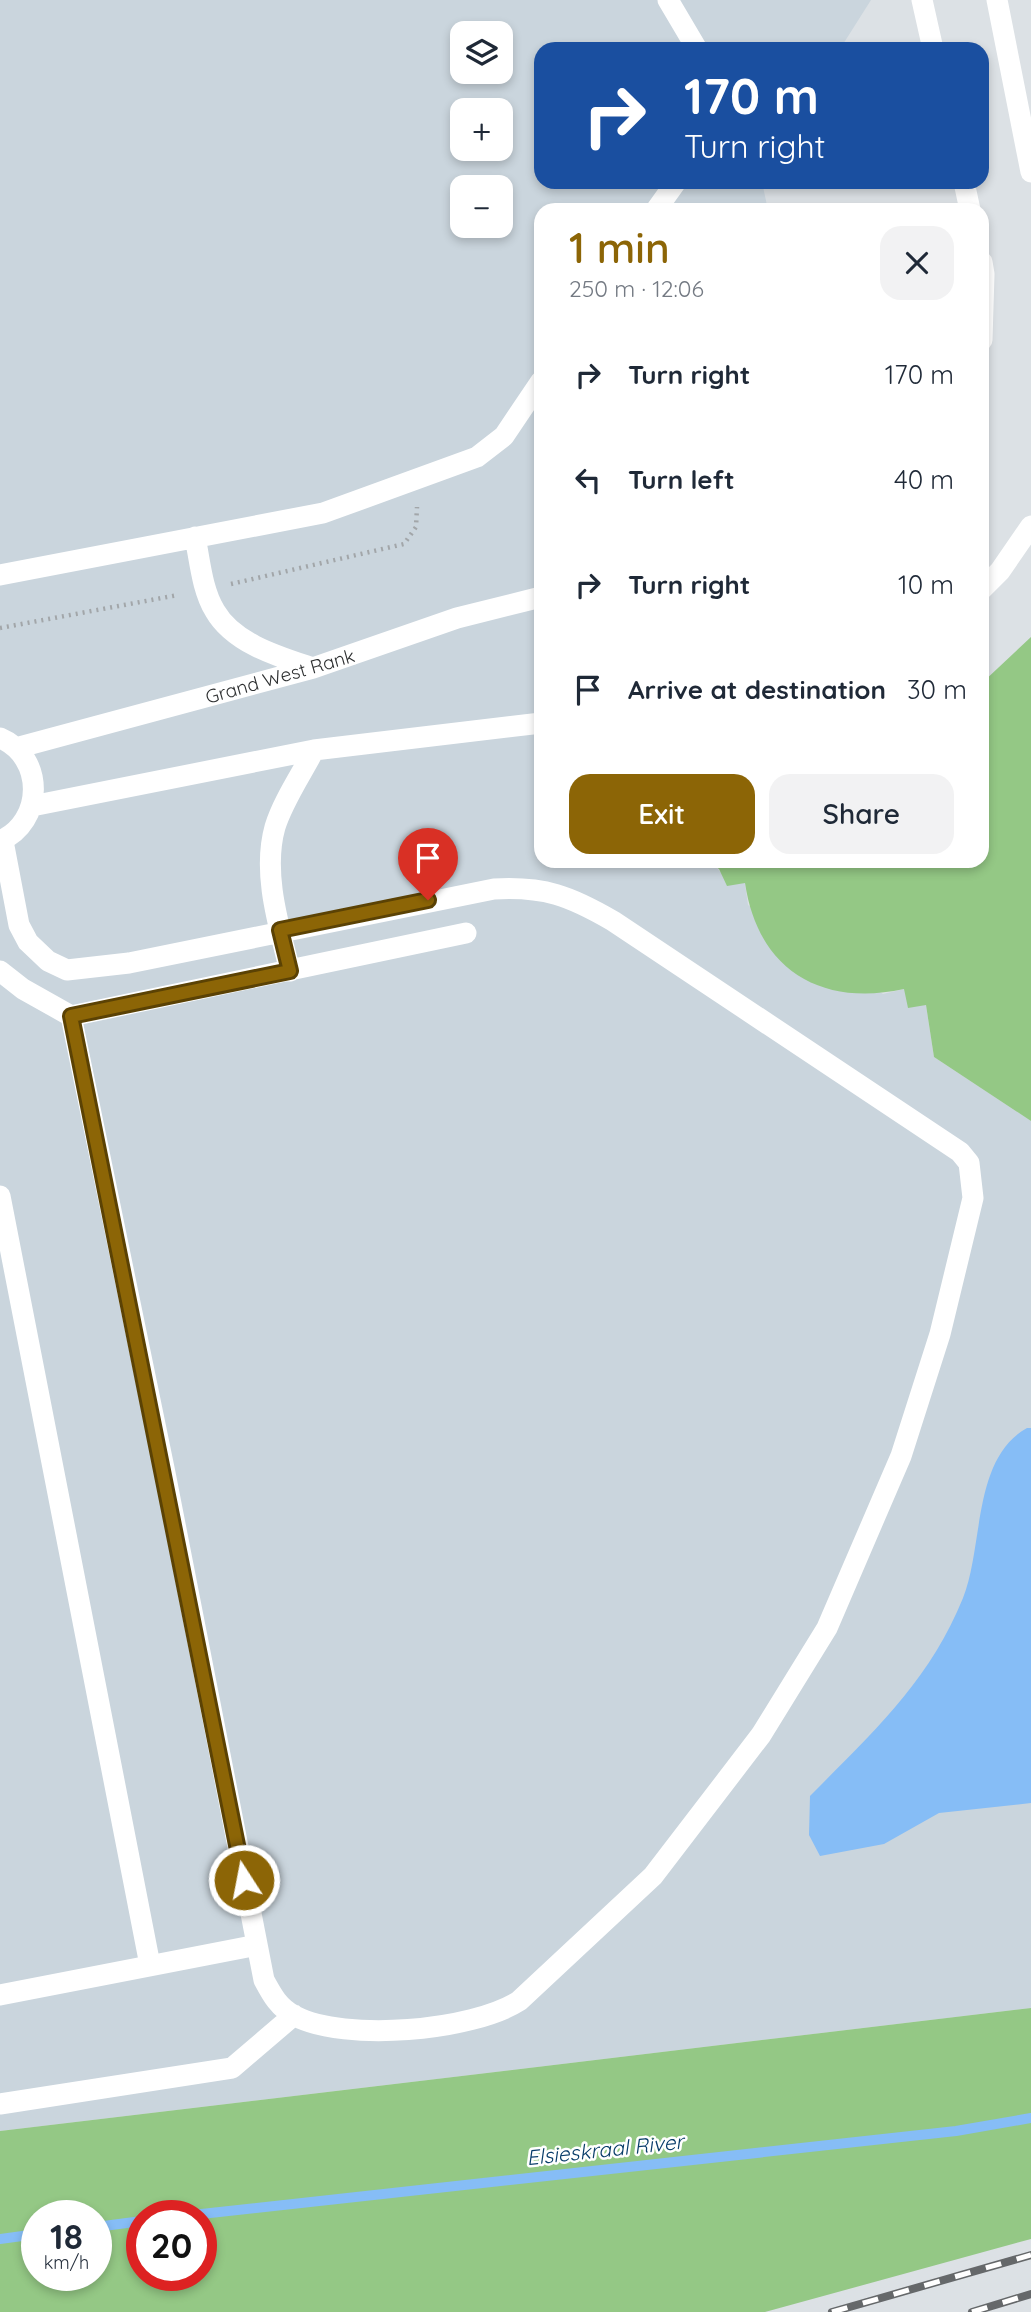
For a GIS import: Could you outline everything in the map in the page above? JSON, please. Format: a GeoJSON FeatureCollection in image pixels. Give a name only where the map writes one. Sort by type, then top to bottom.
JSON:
{"type":"FeatureCollection","features":[{"type":"Feature","properties":{"kind":"lane"},"geometry":{"type":"LineString","coordinates":[[668,0],[693,42]]}},
{"type":"Feature","properties":{"kind":"lane"},"geometry":{"type":"LineString","coordinates":[[922,0],[931,42]]}},
{"type":"Feature","properties":{"kind":"lane"},"geometry":{"type":"LineString","coordinates":[[997,0],[1031,172]]}},
{"type":"Feature","properties":{"kind":"lane"},"geometry":{"type":"LineString","coordinates":[[0,575],[323,513],[477,457],[493,448],[534,391]]}},
{"type":"Feature","properties":{"kind":"lane"},"geometry":{"type":"LineString","coordinates":[[989,582],[1000,571],[1031,526]]}},
{"type":"Feature","properties":{"kind":"lane"},"geometry":{"type":"LineString","coordinates":[[195,537],[206,589],[214,611],[223,622],[273,654],[313,668]]}},
{"type":"Feature","properties":{"kind":"lane","name":"Grand West Rank"},"geometry":{"type":"LineString","coordinates":[[32,806],[35,786],[29,765],[8,743],[313,668],[457,618],[534,599]]}},
{"type":"Feature","properties":{"kind":"lane"},"geometry":{"type":"LineString","coordinates":[[71,1016],[165,1473],[264,1980],[275,2001],[293,2015],[320,2025],[351,2031],[471,2021],[493,2016],[512,2006],[560,1965],[653,1876],[761,1735],[827,1628],[901,1456],[940,1334],[973,1198],[969,1163],[960,1152],[613,920],[579,901],[553,891],[524,887],[494,889],[280,930],[129,963],[67,970],[48,961],[28,942],[19,925],[2,841],[16,832],[32,806],[314,750],[534,724]]}},
{"type":"Feature","properties":{"kind":"lane"},"geometry":{"type":"LineString","coordinates":[[290,971],[271,878],[275,828],[314,750]]}},
{"type":"Feature","properties":{"kind":"lane"},"geometry":{"type":"LineString","coordinates":[[0,971],[23,989],[71,1016],[466,933]]}},
{"type":"Feature","properties":{"kind":"lane"},"geometry":{"type":"LineString","coordinates":[[0,1196],[150,1965]]}},
{"type":"Feature","properties":{"kind":"lane"},"geometry":{"type":"LineString","coordinates":[[0,1995],[257,1945]]}},
{"type":"Feature","properties":{"kind":"lane"},"geometry":{"type":"LineString","coordinates":[[0,2104],[232,2068],[293,2015]]}},
{"type":"Feature","properties":{"kind":"shaded area"},"geometry":{"type":"Polygon","coordinates":[[[0,0],[871,0],[844,42],[534,42],[534,189],[764,189],[766,203],[534,203],[534,868],[717,868],[725,877],[745,883],[748,905],[883,994],[904,989],[926,1005],[934,1057],[1031,1121],[1031,2008],[0,2131],[0,0]]]}},
{"type":"Feature","properties":{"kind":"green space"},"geometry":{"type":"Polygon","coordinates":[[[1031,637],[1031,1121],[934,1057],[926,1005],[908,1008],[904,989],[874,993],[846,992],[821,986],[798,975],[779,960],[764,939],[752,913],[745,883],[727,886],[717,868],[989,868],[989,676],[1031,637]]]}},
{"type":"Feature","properties":{"kind":"green space"},"geometry":{"type":"Polygon","coordinates":[[[1031,2008],[1031,2239],[765,2312],[0,2312],[0,2131],[1031,2008]]]}},
{"type":"Feature","properties":{"kind":"water"},"geometry":{"type":"Polygon","coordinates":[[[1027,1428],[1031,1428],[1031,1803],[939,1813],[884,1844],[820,1856],[809,1835],[810,1796],[877,1728],[933,1656],[949,1628],[970,1577],[988,1481],[1009,1442],[1027,1428]]]}},
{"type":"Feature","properties":{"kind":"waterway","name":"Elsieskraal River"},"geometry":{"type":"LineString","coordinates":[[217,2212],[956,2131],[1031,2118]]}},
{"type":"Feature","properties":{"kind":"waterway","name":"Elsieskraal River"},"geometry":{"type":"LineString","coordinates":[[112,2225],[126,2223]]}},
{"type":"Feature","properties":{"kind":"waterway","name":"Elsieskraal River"},"geometry":{"type":"LineString","coordinates":[[0,2239],[21,2236]]}},
{"type":"Feature","properties":{"kind":"railway"},"geometry":{"type":"LineString","coordinates":[[832,2312],[1031,2255]]}},
{"type":"Feature","properties":{"kind":"railway"},"geometry":{"type":"LineString","coordinates":[[972,2312],[1031,2294]]}},
{"type":"Feature","properties":{"kind":"route"},"geometry":{"type":"LineString","coordinates":[[244,1880],[165,1473],[71,1016],[290,971],[280,930],[428,900]]}}]}
